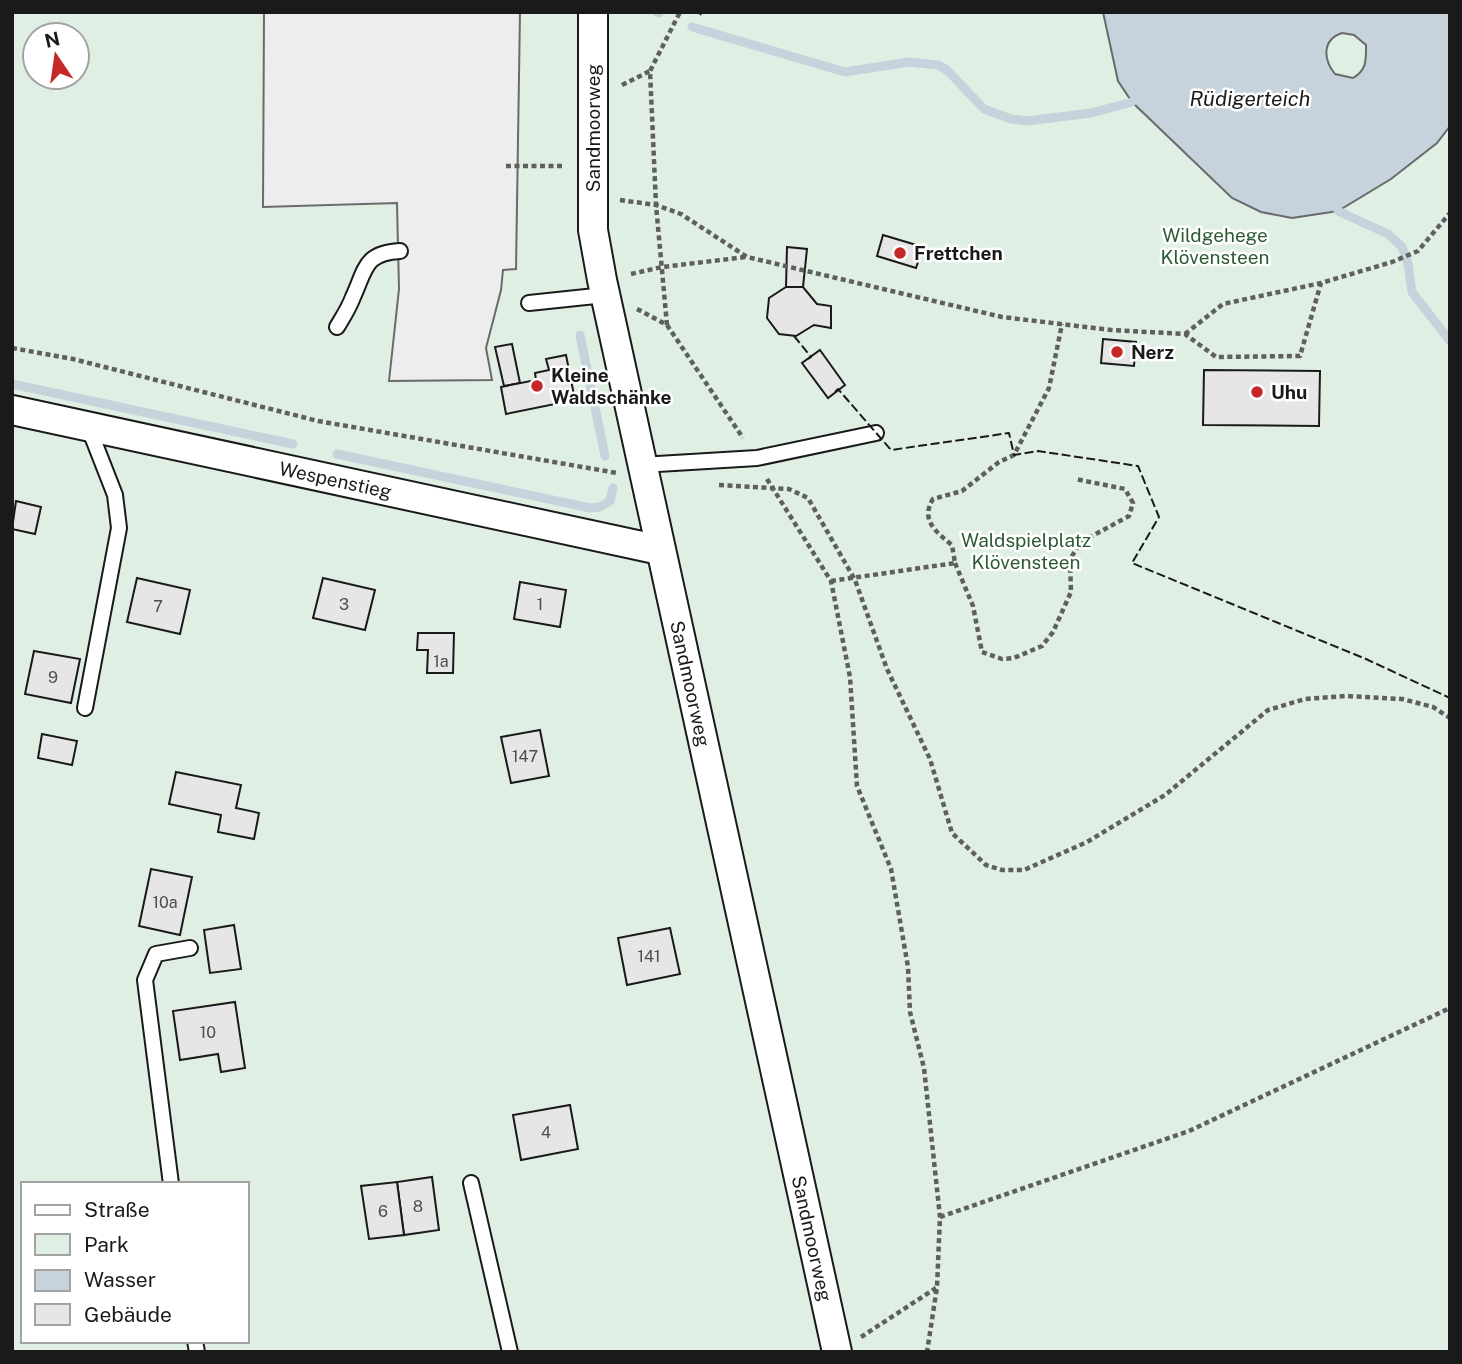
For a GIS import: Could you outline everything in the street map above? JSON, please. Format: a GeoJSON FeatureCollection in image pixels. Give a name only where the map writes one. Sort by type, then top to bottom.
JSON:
{"type":"FeatureCollection","features":[{"type":"Feature","properties":{"kind":"street","name":"Sandmoorweg"},"geometry":{"type":"LineString","coordinates":[[593,17],[593,229],[604,288],[660,550],[843,1348]]}},
{"type":"Feature","properties":{"kind":"street","name":"Wespenstieg"},"geometry":{"type":"LineString","coordinates":[[12,410],[660,550]]}},
{"type":"Feature","properties":{"kind":"lane"},"geometry":{"type":"LineString","coordinates":[[337,327],[354,297],[364,267],[385,252],[400,251]]}},
{"type":"Feature","properties":{"kind":"lane"},"geometry":{"type":"LineString","coordinates":[[529,303],[604,288]]}},
{"type":"Feature","properties":{"kind":"lane"},"geometry":{"type":"LineString","coordinates":[[85,708],[119,528],[115,495],[88,426]]}},
{"type":"Feature","properties":{"kind":"lane"},"geometry":{"type":"LineString","coordinates":[[641,465],[757,458],[876,433]]}},
{"type":"Feature","properties":{"kind":"lane"},"geometry":{"type":"LineString","coordinates":[[171,1182],[156,1085],[145,980],[156,954],[190,948]]}},
{"type":"Feature","properties":{"kind":"lane"},"geometry":{"type":"LineString","coordinates":[[471,1183],[510,1352]]}},
{"type":"Feature","properties":{"kind":"path"},"geometry":{"type":"LineString","coordinates":[[680,12],[650,71],[656,205],[667,325],[757,458],[772,490],[831,581],[850,677],[857,786],[891,869],[908,967],[910,1012],[924,1068],[940,1217],[937,1287],[927,1352]]}},
{"type":"Feature","properties":{"kind":"path"},"geometry":{"type":"LineString","coordinates":[[506,166],[594,166]]}},
{"type":"Feature","properties":{"kind":"path"},"geometry":{"type":"LineString","coordinates":[[593,197],[656,205],[699,223],[747,257]]}},
{"type":"Feature","properties":{"kind":"path"},"geometry":{"type":"LineString","coordinates":[[1185,334],[1223,304],[1321,283],[1392,262],[1418,251],[1450,213]]}},
{"type":"Feature","properties":{"kind":"path"},"geometry":{"type":"LineString","coordinates":[[604,288],[662,267],[747,257],[1002,317],[1185,334],[1216,357],[1300,356],[1321,283]]}},
{"type":"Feature","properties":{"kind":"path"},"geometry":{"type":"LineString","coordinates":[[1062,324],[1049,387],[1014,455],[999,462],[962,491],[933,499],[928,508],[927,517],[933,529],[952,545],[955,563],[973,606],[982,652],[1002,659],[1014,658],[1042,646],[1053,632],[1071,592],[1070,559],[1081,542],[1129,516],[1133,503],[1125,489],[1075,479]]}},
{"type":"Feature","properties":{"kind":"path"},"geometry":{"type":"LineString","coordinates":[[831,581],[955,563]]}},
{"type":"Feature","properties":{"kind":"path"},"geometry":{"type":"LineString","coordinates":[[1002,870],[1024,870],[1087,842],[1165,795],[1268,710],[1305,699],[1346,696],[1402,699],[1433,707],[1450,718]]}},
{"type":"Feature","properties":{"kind":"path"},"geometry":{"type":"LineString","coordinates":[[940,1217],[1189,1131],[1450,1008]]}},
{"type":"Feature","properties":{"kind":"path"},"geometry":{"type":"LineString","coordinates":[[843,1348],[937,1287]]}},
{"type":"Feature","properties":{"kind":"green space"},"geometry":{"type":"Polygon","coordinates":[[[12,12],[1450,12],[1450,1352],[12,1352],[12,12]]]}},
{"type":"Feature","properties":{"kind":"shaded area"},"geometry":{"type":"Polygon","coordinates":[[[264,12],[520,12],[516,269],[503,270],[501,290],[486,348],[492,380],[389,381],[399,289],[397,203],[263,207],[264,12]]]}},
{"type":"Feature","properties":{"kind":"water","name":"Rüdigerteich"},"geometry":{"type":"Polygon","coordinates":[[[1103,12],[1450,12],[1450,126],[1437,143],[1391,179],[1338,211],[1292,218],[1261,212],[1232,198],[1132,102],[1118,81],[1103,12]],[[1342,33],[1335,36],[1328,45],[1328,62],[1335,74],[1353,78],[1363,68],[1366,45],[1354,35],[1342,33]]]}},
{"type":"Feature","properties":{"kind":"building"},"geometry":{"type":"Polygon","coordinates":[[[883,235],[923,247],[916,268],[877,256],[883,235]]]}},
{"type":"Feature","properties":{"kind":"building"},"geometry":{"type":"Polygon","coordinates":[[[787,247],[807,249],[803,287],[786,287],[787,247]]]}},
{"type":"Feature","properties":{"kind":"building"},"geometry":{"type":"Polygon","coordinates":[[[786,287],[803,287],[817,304],[831,306],[831,328],[814,325],[796,336],[779,334],[767,318],[769,298],[786,287]]]}},
{"type":"Feature","properties":{"kind":"building"},"geometry":{"type":"Polygon","coordinates":[[[1103,339],[1136,342],[1134,366],[1101,363],[1103,339]]]}},
{"type":"Feature","properties":{"kind":"building"},"geometry":{"type":"Polygon","coordinates":[[[512,344],[520,383],[504,386],[495,347],[512,344]]]}},
{"type":"Feature","properties":{"kind":"building"},"geometry":{"type":"Polygon","coordinates":[[[820,350],[845,385],[828,398],[802,363],[820,350]]]}},
{"type":"Feature","properties":{"kind":"building"},"geometry":{"type":"Polygon","coordinates":[[[566,355],[575,400],[506,414],[501,387],[536,380],[535,373],[549,370],[546,359],[566,355]]]}},
{"type":"Feature","properties":{"kind":"building"},"geometry":{"type":"Polygon","coordinates":[[[1204,370],[1320,371],[1319,426],[1203,425],[1204,370]]]}},
{"type":"Feature","properties":{"kind":"building"},"geometry":{"type":"Polygon","coordinates":[[[16,501],[41,507],[35,534],[12,529],[16,501]]]}},
{"type":"Feature","properties":{"kind":"building"},"geometry":{"type":"Polygon","coordinates":[[[137,578],[190,590],[180,634],[127,622],[137,578]]]}},
{"type":"Feature","properties":{"kind":"building"},"geometry":{"type":"Polygon","coordinates":[[[323,578],[375,590],[365,630],[313,618],[323,578]]]}},
{"type":"Feature","properties":{"kind":"building"},"geometry":{"type":"Polygon","coordinates":[[[520,582],[566,590],[560,627],[514,619],[520,582]]]}},
{"type":"Feature","properties":{"kind":"building"},"geometry":{"type":"Polygon","coordinates":[[[418,633],[454,633],[453,673],[427,673],[428,650],[417,650],[418,633]]]}},
{"type":"Feature","properties":{"kind":"building"},"geometry":{"type":"Polygon","coordinates":[[[34,651],[80,659],[71,703],[25,694],[34,651]]]}},
{"type":"Feature","properties":{"kind":"building"},"geometry":{"type":"Polygon","coordinates":[[[540,730],[549,776],[511,783],[501,737],[540,730]]]}},
{"type":"Feature","properties":{"kind":"building"},"geometry":{"type":"Polygon","coordinates":[[[42,734],[77,741],[72,765],[38,758],[42,734]]]}},
{"type":"Feature","properties":{"kind":"building"},"geometry":{"type":"Polygon","coordinates":[[[176,772],[241,785],[236,808],[259,813],[254,839],[218,832],[221,815],[169,804],[176,772]]]}},
{"type":"Feature","properties":{"kind":"building"},"geometry":{"type":"Polygon","coordinates":[[[151,869],[192,877],[180,935],[139,926],[151,869]]]}},
{"type":"Feature","properties":{"kind":"building"},"geometry":{"type":"Polygon","coordinates":[[[234,925],[241,969],[210,973],[204,930],[234,925]]]}},
{"type":"Feature","properties":{"kind":"building"},"geometry":{"type":"Polygon","coordinates":[[[670,928],[680,974],[627,985],[618,938],[670,928]]]}},
{"type":"Feature","properties":{"kind":"building"},"geometry":{"type":"Polygon","coordinates":[[[235,1002],[245,1068],[221,1072],[218,1054],[180,1060],[173,1011],[235,1002]]]}},
{"type":"Feature","properties":{"kind":"building"},"geometry":{"type":"Polygon","coordinates":[[[570,1105],[578,1149],[521,1160],[513,1115],[570,1105]]]}},
{"type":"Feature","properties":{"kind":"building"},"geometry":{"type":"Polygon","coordinates":[[[432,1177],[439,1230],[404,1235],[397,1182],[432,1177]]]}},
{"type":"Feature","properties":{"kind":"building"},"geometry":{"type":"Polygon","coordinates":[[[397,1182],[404,1235],[369,1239],[361,1186],[397,1182]]]}},
{"type":"Feature","properties":{"kind":"waterway"},"geometry":{"type":"LineString","coordinates":[[692,27],[845,72],[909,62],[938,65],[947,70],[984,109],[1011,119],[1027,121],[1091,113],[1132,102]]}},
{"type":"Feature","properties":{"kind":"waterway"},"geometry":{"type":"LineString","coordinates":[[1338,211],[1388,234],[1402,247],[1408,263],[1412,292],[1450,341]]}},
{"type":"Feature","properties":{"kind":"waterway"},"geometry":{"type":"LineString","coordinates":[[580,335],[605,456]]}},
{"type":"Feature","properties":{"kind":"waterway"},"geometry":{"type":"LineString","coordinates":[[12,384],[293,444]]}},
{"type":"Feature","properties":{"kind":"waterway"},"geometry":{"type":"LineString","coordinates":[[337,454],[590,508],[600,507],[610,501],[613,488]]}},
{"type":"Feature","properties":{"kind":"fence"},"geometry":{"type":"LineString","coordinates":[[794,336],[811,357],[808,359]]}},
{"type":"Feature","properties":{"kind":"fence"},"geometry":{"type":"LineString","coordinates":[[835,392],[838,389],[891,450],[1009,433],[1014,455],[1038,451],[1138,466],[1159,517],[1132,563],[1366,659],[1450,698]]}},
{"type":"Feature","properties":{"kind":"place","name":"Frettchen"},"geometry":{"type":"Point","coordinates":[900,253]}},
{"type":"Feature","properties":{"kind":"place","name":"Nerz"},"geometry":{"type":"Point","coordinates":[1117,352]}},
{"type":"Feature","properties":{"kind":"place","name":"Kleine Waldschänke"},"geometry":{"type":"Point","coordinates":[537,386]}},
{"type":"Feature","properties":{"kind":"place","name":"Uhu"},"geometry":{"type":"Point","coordinates":[1257,392]}},
{"type":"Feature","properties":{"kind":"park label","name":"Wildgehege Klövensteen"},"geometry":{"type":"Point","coordinates":[1215,246]}},
{"type":"Feature","properties":{"kind":"park label","name":"Waldspielplatz Klövensteen"},"geometry":{"type":"Point","coordinates":[1026,551]}}]}
